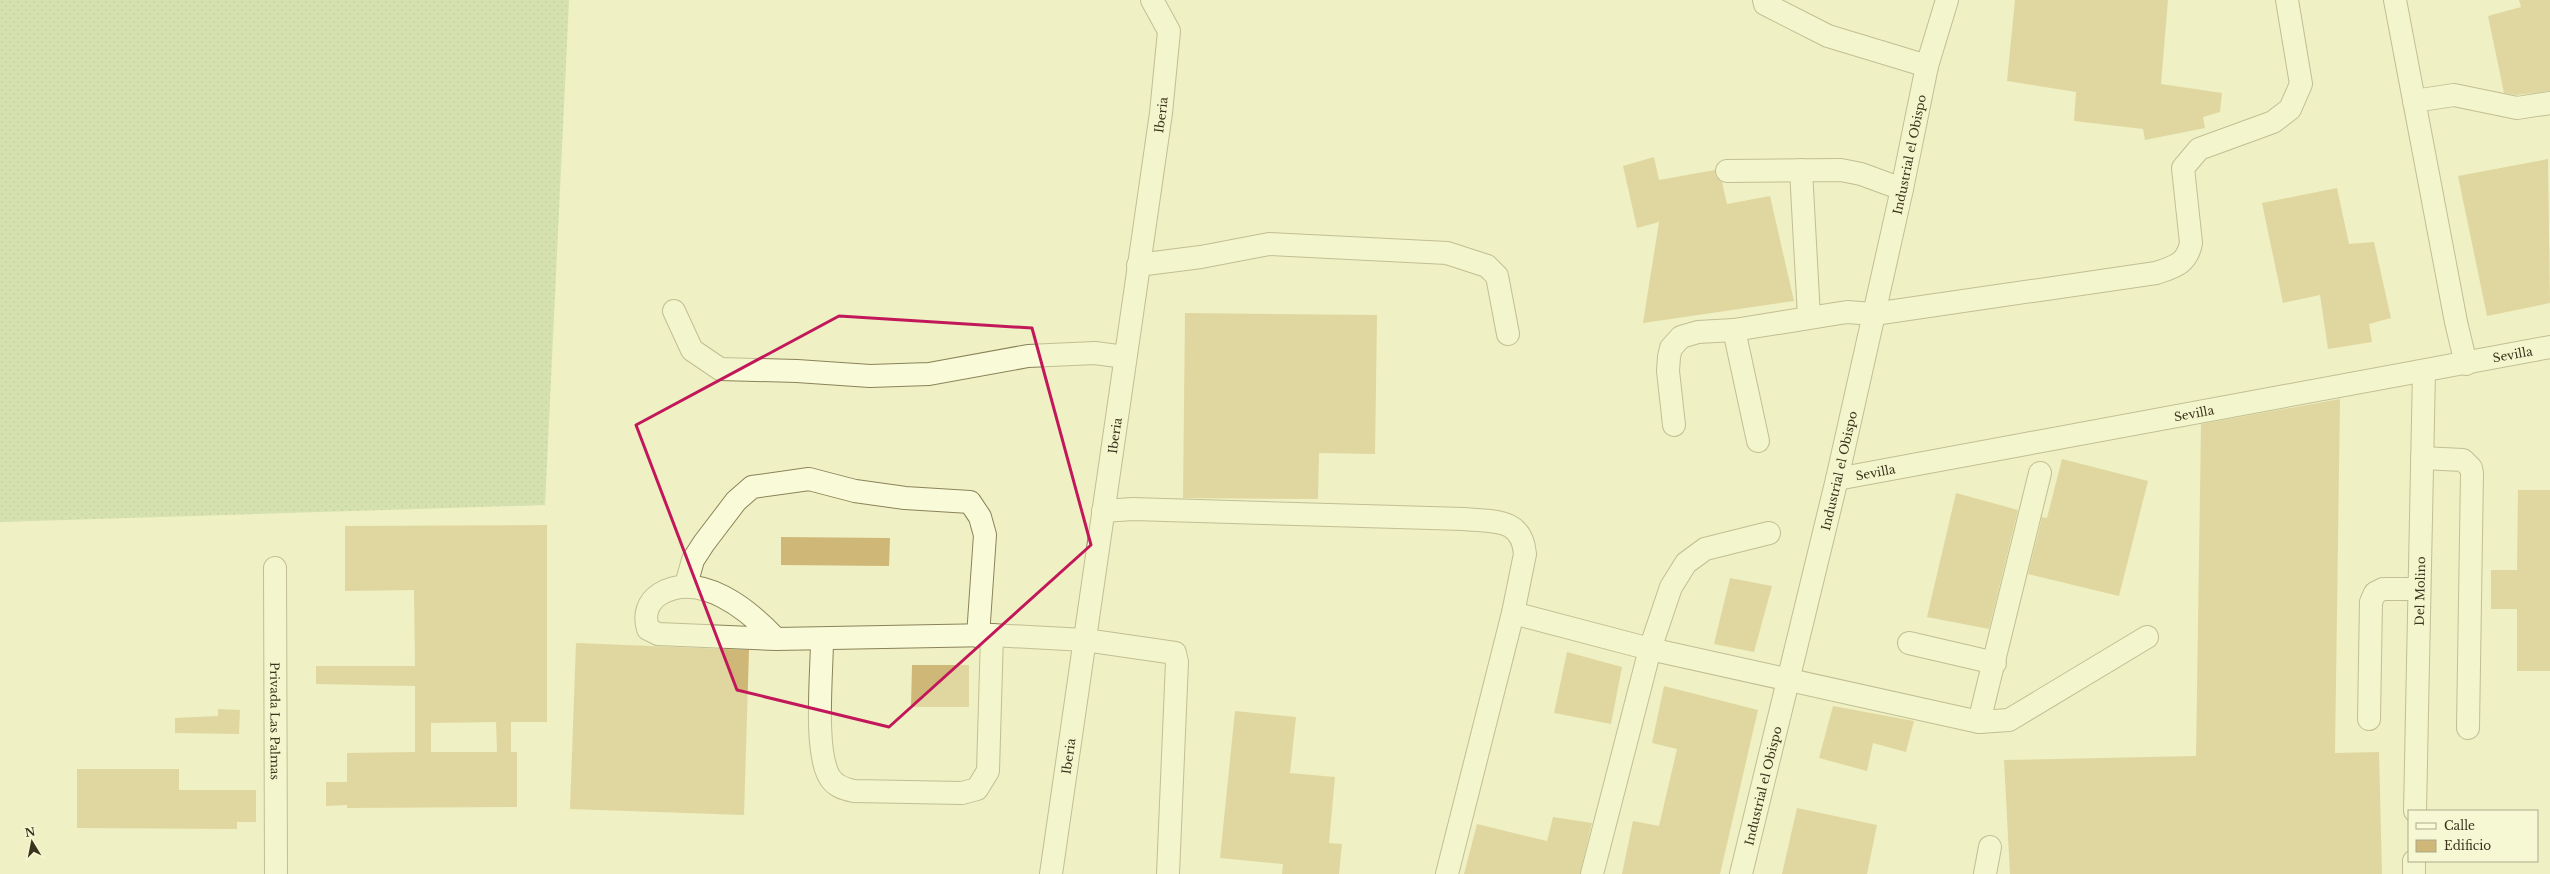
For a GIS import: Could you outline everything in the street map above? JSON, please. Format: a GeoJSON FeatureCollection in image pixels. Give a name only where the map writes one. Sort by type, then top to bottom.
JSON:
{"type":"FeatureCollection","features":[{"type":"Feature","properties":{"kind":"street","name":"Iberia"},"geometry":{"type":"LineString","coordinates":[[1051,874],[1161,113],[1168,31],[1152,0]]}},
{"type":"Feature","properties":{"kind":"street"},"geometry":{"type":"LineString","coordinates":[[1764,0],[1765,4],[1828,36],[1927,66]]}},
{"type":"Feature","properties":{"kind":"street","name":"Industrial el Obispo"},"geometry":{"type":"LineString","coordinates":[[1741,874],[1837,479],[1902,189],[1927,66],[1947,0]]}},
{"type":"Feature","properties":{"kind":"street"},"geometry":{"type":"LineString","coordinates":[[1674,426],[1668,372],[1669,357],[1676,341],[1681,337],[1692,333],[1734,330],[1847,312],[1874,314],[2156,273],[2179,266],[2189,252],[2191,243],[2183,168],[2199,149],[2273,122],[2290,109],[2301,84],[2287,0]]}},
{"type":"Feature","properties":{"kind":"street"},"geometry":{"type":"LineString","coordinates":[[2395,0],[2456,322],[2466,364]]}},
{"type":"Feature","properties":{"kind":"street"},"geometry":{"type":"LineString","coordinates":[[2414,101],[2454,95],[2517,108],[2550,104]]}},
{"type":"Feature","properties":{"kind":"street"},"geometry":{"type":"LineString","coordinates":[[1801,170],[1808,317]]}},
{"type":"Feature","properties":{"kind":"street"},"geometry":{"type":"LineString","coordinates":[[1727,171],[1841,170],[1861,174],[1902,189]]}},
{"type":"Feature","properties":{"kind":"street"},"geometry":{"type":"LineString","coordinates":[[1138,265],[1202,257],[1269,244],[1447,253],[1487,266],[1497,276],[1508,334]]}},
{"type":"Feature","properties":{"kind":"street"},"geometry":{"type":"LineString","coordinates":[[674,311],[692,350],[720,370],[797,370],[870,376],[921,375],[985,366],[1028,356],[1095,353],[1125,357]]}},
{"type":"Feature","properties":{"kind":"street"},"geometry":{"type":"LineString","coordinates":[[1734,330],[1758,441]]}},
{"type":"Feature","properties":{"kind":"street","name":"Sevilla"},"geometry":{"type":"LineString","coordinates":[[1837,479],[2466,364],[2550,346]]}},
{"type":"Feature","properties":{"kind":"street","name":"Del Molino"},"geometry":{"type":"LineString","coordinates":[[2415,810],[2424,371]]}},
{"type":"Feature","properties":{"kind":"street"},"geometry":{"type":"LineString","coordinates":[[2422,458],[2463,460],[2471,468],[2472,473],[2468,728]]}},
{"type":"Feature","properties":{"kind":"street"},"geometry":{"type":"LineString","coordinates":[[1979,722],[1995,663],[2040,473]]}},
{"type":"Feature","properties":{"kind":"street"},"geometry":{"type":"LineString","coordinates":[[686,585],[693,560],[704,543],[736,501],[752,487],[809,479],[855,491],[905,498],[970,502],[980,517],[985,535],[985,635],[988,771],[977,789],[962,794],[854,791],[844,789],[830,778],[825,768],[822,744],[822,639]]}},
{"type":"Feature","properties":{"kind":"street"},"geometry":{"type":"LineString","coordinates":[[1103,510],[1133,509],[1456,519],[1503,523],[1511,526],[1519,534],[1524,546],[1524,554],[1513,613],[1447,874]]}},
{"type":"Feature","properties":{"kind":"street"},"geometry":{"type":"LineString","coordinates":[[1592,874],[1650,649],[1671,587],[1686,563],[1705,549],[1769,533]]}},
{"type":"Feature","properties":{"kind":"street","name":"Privada Las Palmas"},"geometry":{"type":"LineString","coordinates":[[276,568],[276,874]]}},
{"type":"Feature","properties":{"kind":"street"},"geometry":{"type":"LineString","coordinates":[[776,639],[745,612],[718,594],[703,588],[686,585],[669,588],[656,596],[648,609],[645,620],[648,629],[658,634],[776,639],[985,635],[1085,640],[1175,653],[1177,662],[1176,729],[1168,874]]}},
{"type":"Feature","properties":{"kind":"street"},"geometry":{"type":"LineString","coordinates":[[2369,719],[2371,602],[2375,593],[2383,589],[2420,589]]}},
{"type":"Feature","properties":{"kind":"street"},"geometry":{"type":"LineString","coordinates":[[1513,613],[1650,649],[1979,722],[2009,720],[2147,637]]}},
{"type":"Feature","properties":{"kind":"street"},"geometry":{"type":"LineString","coordinates":[[1909,643],[1995,663]]}},
{"type":"Feature","properties":{"kind":"street"},"geometry":{"type":"LineString","coordinates":[[1985,874],[1990,848]]}},
{"type":"Feature","properties":{"kind":"street"},"geometry":{"type":"LineString","coordinates":[[2414,862],[2414,874]]}},
{"type":"Feature","properties":{"kind":"highlighted area"},"geometry":{"type":"Polygon","coordinates":[[[839,316],[1032,328],[1091,545],[889,727],[737,690],[636,425],[839,316]]]}},
{"type":"Feature","properties":{"kind":"green space"},"geometry":{"type":"Polygon","coordinates":[[[0,0],[569,0],[545,505],[0,522],[0,0]]]}},
{"type":"Feature","properties":{"kind":"building"},"geometry":{"type":"Polygon","coordinates":[[[2015,0],[2168,0],[2161,84],[2222,93],[2220,112],[2203,117],[2205,128],[2145,140],[2143,129],[2074,121],[2076,92],[2007,81],[2015,0]]]}},
{"type":"Feature","properties":{"kind":"building"},"geometry":{"type":"Polygon","coordinates":[[[2519,0],[2550,0],[2550,91],[2516,95],[2504,93],[2488,16],[2521,7],[2519,0]]]}},
{"type":"Feature","properties":{"kind":"building"},"geometry":{"type":"Polygon","coordinates":[[[1654,157],[1659,180],[1715,170],[1716,177],[1722,182],[1727,204],[1770,196],[1794,301],[1643,323],[1659,222],[1637,228],[1623,166],[1654,157]]]}},
{"type":"Feature","properties":{"kind":"building"},"geometry":{"type":"Polygon","coordinates":[[[2548,159],[2550,303],[2487,316],[2458,176],[2548,159]]]}},
{"type":"Feature","properties":{"kind":"building"},"geometry":{"type":"Polygon","coordinates":[[[2337,188],[2349,244],[2374,242],[2391,318],[2369,324],[2372,342],[2328,349],[2320,295],[2283,303],[2262,203],[2337,188]]]}},
{"type":"Feature","properties":{"kind":"building"},"geometry":{"type":"Polygon","coordinates":[[[1185,313],[1377,315],[1375,454],[1319,453],[1318,499],[1183,498],[1185,313]]]}},
{"type":"Feature","properties":{"kind":"building"},"geometry":{"type":"Polygon","coordinates":[[[2340,399],[2335,753],[2379,752],[2382,874],[2010,874],[2004,760],[2196,756],[2201,424],[2340,399]]]}},
{"type":"Feature","properties":{"kind":"building"},"geometry":{"type":"Polygon","coordinates":[[[2062,459],[2148,481],[2119,596],[2028,574],[2042,517],[2047,518],[2062,459]]]}},
{"type":"Feature","properties":{"kind":"building"},"geometry":{"type":"Polygon","coordinates":[[[2518,490],[2550,490],[2550,671],[2517,671],[2517,609],[2491,609],[2491,570],[2517,570],[2518,490]]]}},
{"type":"Feature","properties":{"kind":"building"},"geometry":{"type":"Polygon","coordinates":[[[1956,493],[2018,510],[1989,629],[1927,617],[1956,493]]]}},
{"type":"Feature","properties":{"kind":"building"},"geometry":{"type":"Polygon","coordinates":[[[547,525],[547,722],[511,722],[511,752],[517,752],[517,807],[347,808],[347,805],[326,806],[326,782],[347,782],[347,753],[415,752],[415,686],[316,684],[316,666],[415,666],[414,590],[345,591],[345,526],[547,525]],[[496,722],[431,723],[431,752],[497,752],[496,722]]]}},
{"type":"Feature","properties":{"kind":"building"},"geometry":{"type":"Polygon","coordinates":[[[781,537],[890,538],[889,566],[781,565],[781,537]]]}},
{"type":"Feature","properties":{"kind":"building"},"geometry":{"type":"Polygon","coordinates":[[[1730,578],[1772,586],[1754,652],[1714,644],[1730,578]]]}},
{"type":"Feature","properties":{"kind":"building"},"geometry":{"type":"Polygon","coordinates":[[[576,643],[749,650],[744,815],[570,809],[576,643]]]}},
{"type":"Feature","properties":{"kind":"building"},"geometry":{"type":"Polygon","coordinates":[[[1567,652],[1622,667],[1611,724],[1554,713],[1567,652]]]}},
{"type":"Feature","properties":{"kind":"building"},"geometry":{"type":"Polygon","coordinates":[[[912,665],[969,665],[969,707],[911,707],[912,665]]]}},
{"type":"Feature","properties":{"kind":"building"},"geometry":{"type":"Polygon","coordinates":[[[1664,686],[1758,710],[1720,874],[1622,874],[1633,821],[1659,826],[1677,749],[1652,743],[1664,686]]]}},
{"type":"Feature","properties":{"kind":"building"},"geometry":{"type":"Polygon","coordinates":[[[1833,706],[1914,721],[1906,752],[1873,743],[1867,771],[1819,758],[1833,706]]]}},
{"type":"Feature","properties":{"kind":"building"},"geometry":{"type":"Polygon","coordinates":[[[218,709],[240,710],[239,734],[175,733],[175,718],[218,716],[218,709]]]}},
{"type":"Feature","properties":{"kind":"building"},"geometry":{"type":"Polygon","coordinates":[[[1235,711],[1296,717],[1290,773],[1335,777],[1329,843],[1342,844],[1339,874],[1282,874],[1283,864],[1220,858],[1235,711]]]}},
{"type":"Feature","properties":{"kind":"building"},"geometry":{"type":"Polygon","coordinates":[[[77,769],[179,769],[179,790],[256,790],[256,822],[237,822],[237,829],[77,828],[77,769]]]}},
{"type":"Feature","properties":{"kind":"building"},"geometry":{"type":"Polygon","coordinates":[[[1797,808],[1877,825],[1867,874],[1782,874],[1797,808]]]}},
{"type":"Feature","properties":{"kind":"building"},"geometry":{"type":"Polygon","coordinates":[[[1553,817],[1592,823],[1580,874],[1464,874],[1477,824],[1547,841],[1553,817]]]}}]}
